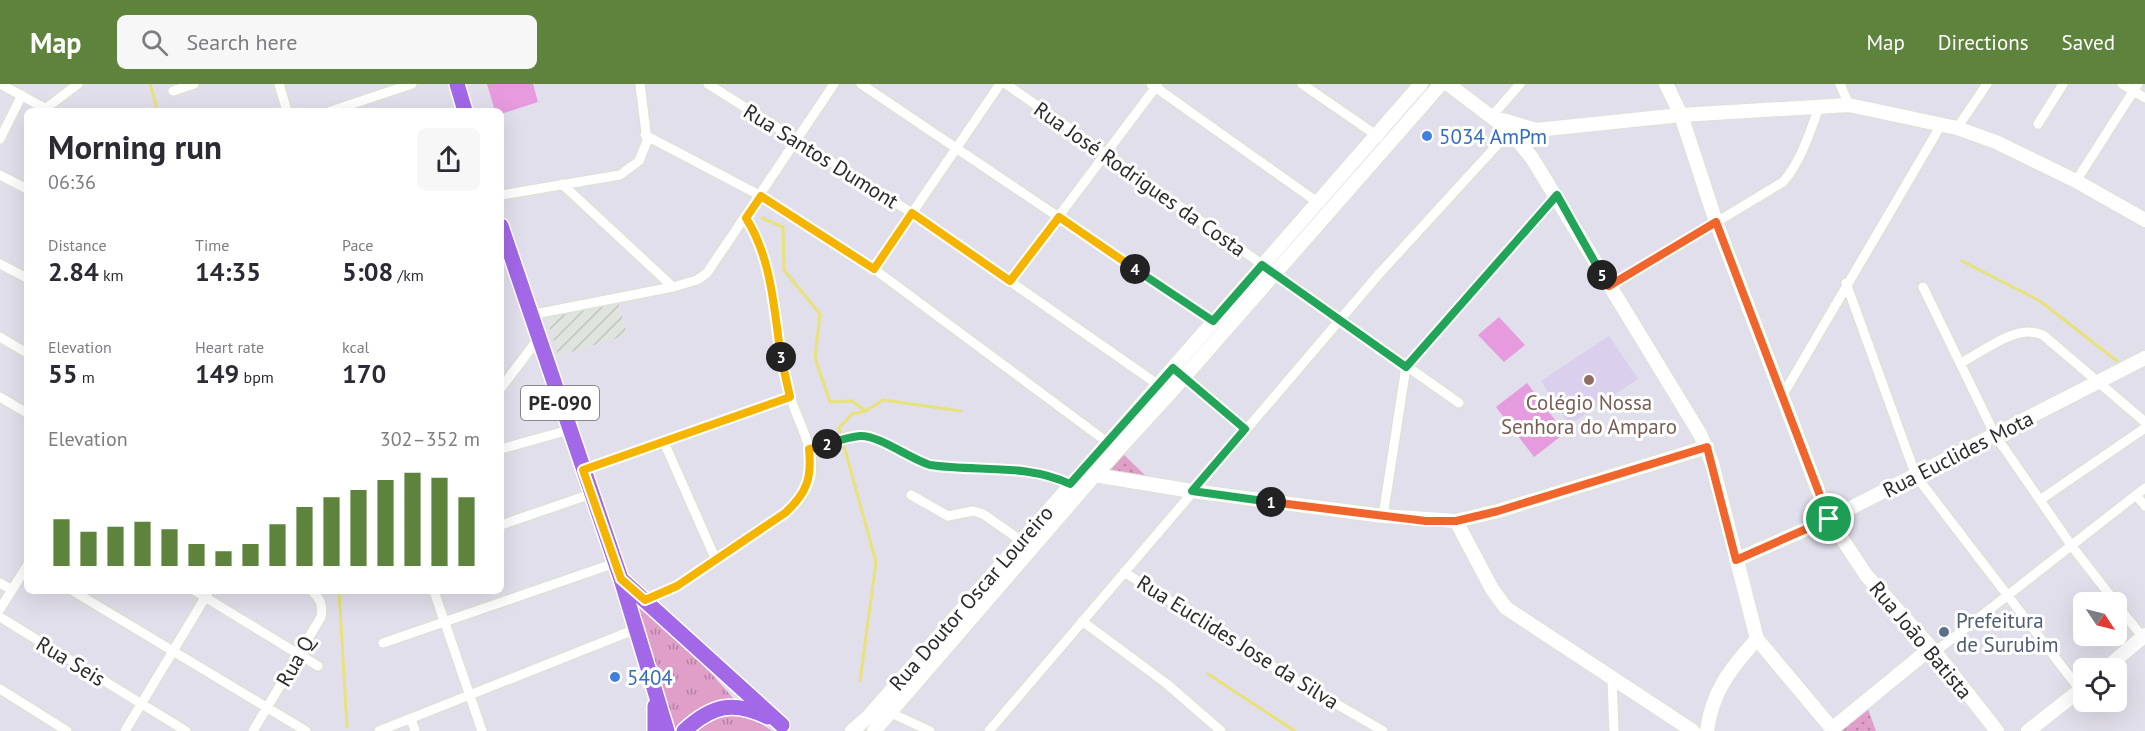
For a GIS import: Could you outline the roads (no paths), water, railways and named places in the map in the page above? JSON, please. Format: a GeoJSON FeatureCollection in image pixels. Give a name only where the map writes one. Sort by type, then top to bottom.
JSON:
{"type":"FeatureCollection","features":[{"type":"Feature","properties":{"kind":"main road"},"geometry":{"type":"LineString","coordinates":[[457,84],[464,108]]}},
{"type":"Feature","properties":{"kind":"main road","name":"Rua Doutor Oscar Loureiro"},"geometry":{"type":"LineString","coordinates":[[852,731],[868,717],[1421,84]]}},
{"type":"Feature","properties":{"kind":"main road","name":"Rua Doutor Oscar Loureiro"},"geometry":{"type":"LineString","coordinates":[[874,731],[1094,476],[1170,393],[1441,84]]}},
{"type":"Feature","properties":{"kind":"main road"},"geometry":{"type":"LineString","coordinates":[[1448,84],[1510,130],[1557,195],[1609,286],[1707,447],[1757,639],[1833,730],[1933,650]]}},
{"type":"Feature","properties":{"kind":"main road","name":"Rua João Batista"},"geometry":{"type":"LineString","coordinates":[[1666,84],[1681,115],[1716,222],[1781,398],[1829,519],[1866,575],[1933,650],[1994,730]]}},
{"type":"Feature","properties":{"kind":"main road"},"geometry":{"type":"LineString","coordinates":[[1492,116],[1536,130],[1681,115],[1849,105],[1957,128],[1996,142],[2076,181],[2145,220]]}},
{"type":"Feature","properties":{"kind":"main road","name":"PE-090"},"geometry":{"type":"LineString","coordinates":[[504,235],[621,579],[667,731]]}},
{"type":"Feature","properties":{"kind":"main road","name":"Rua Euclides Mota"},"geometry":{"type":"LineString","coordinates":[[1736,560],[1829,519],[2145,358]]}},
{"type":"Feature","properties":{"kind":"main road"},"geometry":{"type":"LineString","coordinates":[[1080,472],[1192,491],[1383,516],[1426,521],[1456,521],[1498,511],[1707,447]]}},
{"type":"Feature","properties":{"kind":"main road"},"geometry":{"type":"LineString","coordinates":[[1456,521],[1492,589],[1506,608],[1693,731]]}},
{"type":"Feature","properties":{"kind":"main road","name":"PE-090"},"geometry":{"type":"LineString","coordinates":[[621,579],[784,728]]}},
{"type":"Feature","properties":{"kind":"main road"},"geometry":{"type":"LineString","coordinates":[[2119,658],[2144,638]]}},
{"type":"Feature","properties":{"kind":"main road"},"geometry":{"type":"LineString","coordinates":[[1707,731],[1710,710],[1727,672],[1757,639]]}},
{"type":"Feature","properties":{"kind":"main road","name":"PE-090"},"geometry":{"type":"LineString","coordinates":[[655,731],[656,694]]}},
{"type":"Feature","properties":{"kind":"main road"},"geometry":{"type":"LineString","coordinates":[[2028,731],[2073,695]]}},
{"type":"Feature","properties":{"kind":"main road","name":"PE-090"},"geometry":{"type":"LineString","coordinates":[[684,731],[698,718],[716,709],[735,706],[750,710],[784,728]]}},
{"type":"Feature","properties":{"kind":"street"},"geometry":{"type":"LineString","coordinates":[[0,84],[44,108]]}},
{"type":"Feature","properties":{"kind":"street"},"geometry":{"type":"LineString","coordinates":[[50,108],[78,84]]}},
{"type":"Feature","properties":{"kind":"street"},"geometry":{"type":"LineString","coordinates":[[173,91],[194,84]]}},
{"type":"Feature","properties":{"kind":"street"},"geometry":{"type":"LineString","coordinates":[[279,84],[286,108]]}},
{"type":"Feature","properties":{"kind":"street"},"geometry":{"type":"LineString","coordinates":[[340,108],[412,84]]}},
{"type":"Feature","properties":{"kind":"street"},"geometry":{"type":"LineString","coordinates":[[504,194],[620,174],[639,161],[645,151],[645,135],[639,84]]}},
{"type":"Feature","properties":{"kind":"street","name":"Rua Santos Dumont"},"geometry":{"type":"LineString","coordinates":[[708,84],[912,213],[1170,393]]}},
{"type":"Feature","properties":{"kind":"street"},"geometry":{"type":"LineString","coordinates":[[530,315],[673,287],[697,280],[707,273],[761,196],[834,84]]}},
{"type":"Feature","properties":{"kind":"street"},"geometry":{"type":"LineString","coordinates":[[861,84],[1213,321]]}},
{"type":"Feature","properties":{"kind":"street"},"geometry":{"type":"LineString","coordinates":[[874,269],[1000,84]]}},
{"type":"Feature","properties":{"kind":"street","name":"Rua José Rodrigues da Costa"},"geometry":{"type":"LineString","coordinates":[[1006,84],[1459,404]]}},
{"type":"Feature","properties":{"kind":"street"},"geometry":{"type":"LineString","coordinates":[[1302,84],[1388,144]]}},
{"type":"Feature","properties":{"kind":"street"},"geometry":{"type":"LineString","coordinates":[[1492,116],[1520,84]]}},
{"type":"Feature","properties":{"kind":"street"},"geometry":{"type":"LineString","coordinates":[[1957,128],[1987,84]]}},
{"type":"Feature","properties":{"kind":"street"},"geometry":{"type":"LineString","coordinates":[[2038,124],[2063,84]]}},
{"type":"Feature","properties":{"kind":"street"},"geometry":{"type":"LineString","coordinates":[[2122,84],[2135,87],[2145,98]]}},
{"type":"Feature","properties":{"kind":"street"},"geometry":{"type":"LineString","coordinates":[[1010,281],[1155,85],[1329,211]]}},
{"type":"Feature","properties":{"kind":"street"},"geometry":{"type":"LineString","coordinates":[[1841,85],[1849,105]]}},
{"type":"Feature","properties":{"kind":"street"},"geometry":{"type":"LineString","coordinates":[[2076,181],[2135,87]]}},
{"type":"Feature","properties":{"kind":"street"},"geometry":{"type":"LineString","coordinates":[[0,139],[21,95]]}},
{"type":"Feature","properties":{"kind":"street"},"geometry":{"type":"LineString","coordinates":[[1609,286],[1784,182],[1793,171],[1820,105]]}},
{"type":"Feature","properties":{"kind":"street"},"geometry":{"type":"LineString","coordinates":[[1781,398],[1846,283],[1941,124]]}},
{"type":"Feature","properties":{"kind":"street"},"geometry":{"type":"LineString","coordinates":[[989,731],[1340,319],[1510,130]]}},
{"type":"Feature","properties":{"kind":"street"},"geometry":{"type":"LineString","coordinates":[[645,135],[761,196],[874,269],[1107,442]]}},
{"type":"Feature","properties":{"kind":"street"},"geometry":{"type":"LineString","coordinates":[[0,175],[24,187]]}},
{"type":"Feature","properties":{"kind":"street"},"geometry":{"type":"LineString","coordinates":[[562,184],[673,287]]}},
{"type":"Feature","properties":{"kind":"street"},"geometry":{"type":"LineString","coordinates":[[1383,516],[1406,367],[1557,195]]}},
{"type":"Feature","properties":{"kind":"street"},"geometry":{"type":"LineString","coordinates":[[645,600],[677,586],[785,513],[800,500],[810,477],[809,449],[790,397],[766,264],[760,241],[746,218]]}},
{"type":"Feature","properties":{"kind":"street"},"geometry":{"type":"LineString","coordinates":[[0,264],[24,276]]}},
{"type":"Feature","properties":{"kind":"street"},"geometry":{"type":"LineString","coordinates":[[1846,283],[1916,476],[2073,677]]}},
{"type":"Feature","properties":{"kind":"street"},"geometry":{"type":"LineString","coordinates":[[1923,287],[1995,435],[2071,545],[2107,592]]}},
{"type":"Feature","properties":{"kind":"street"},"geometry":{"type":"LineString","coordinates":[[1960,363],[2018,333],[2034,331],[2043,336],[2145,422]]}},
{"type":"Feature","properties":{"kind":"street"},"geometry":{"type":"LineString","coordinates":[[0,337],[24,351]]}},
{"type":"Feature","properties":{"kind":"street"},"geometry":{"type":"LineString","coordinates":[[505,374],[538,339]]}},
{"type":"Feature","properties":{"kind":"street"},"geometry":{"type":"LineString","coordinates":[[1173,368],[1245,429]]}},
{"type":"Feature","properties":{"kind":"street"},"geometry":{"type":"LineString","coordinates":[[583,470],[790,397]]}},
{"type":"Feature","properties":{"kind":"street"},"geometry":{"type":"LineString","coordinates":[[0,398],[24,411]]}},
{"type":"Feature","properties":{"kind":"street"},"geometry":{"type":"LineString","coordinates":[[2040,500],[2145,428]]}},
{"type":"Feature","properties":{"kind":"street"},"geometry":{"type":"LineString","coordinates":[[504,448],[569,430]]}},
{"type":"Feature","properties":{"kind":"street"},"geometry":{"type":"LineString","coordinates":[[809,449],[861,436],[883,442],[916,461],[930,465],[1044,473],[1070,484]]}},
{"type":"Feature","properties":{"kind":"street"},"geometry":{"type":"LineString","coordinates":[[663,440],[716,561]]}},
{"type":"Feature","properties":{"kind":"street"},"geometry":{"type":"LineString","coordinates":[[1933,650],[2009,595],[2145,488]]}},
{"type":"Feature","properties":{"kind":"street"},"geometry":{"type":"LineString","coordinates":[[504,524],[591,494]]}},
{"type":"Feature","properties":{"kind":"street"},"geometry":{"type":"LineString","coordinates":[[912,495],[948,516],[973,511],[983,514],[1033,548]]}},
{"type":"Feature","properties":{"kind":"street"},"geometry":{"type":"LineString","coordinates":[[2136,495],[2145,506]]}},
{"type":"Feature","properties":{"kind":"street"},"geometry":{"type":"LineString","coordinates":[[383,643],[615,563]]}},
{"type":"Feature","properties":{"kind":"street"},"geometry":{"type":"LineString","coordinates":[[0,609],[24,571]]}},
{"type":"Feature","properties":{"kind":"street","name":"Rua Euclides Jose da Silva"},"geometry":{"type":"LineString","coordinates":[[1124,572],[1283,673],[1383,731]]}},
{"type":"Feature","properties":{"kind":"street"},"geometry":{"type":"LineString","coordinates":[[0,583],[12,590]]}},
{"type":"Feature","properties":{"kind":"street"},"geometry":{"type":"LineString","coordinates":[[78,594],[266,710],[306,731]]}},
{"type":"Feature","properties":{"kind":"street"},"geometry":{"type":"LineString","coordinates":[[125,731],[207,594],[318,666]]}},
{"type":"Feature","properties":{"kind":"street","name":"Rua Q"},"geometry":{"type":"LineString","coordinates":[[253,731],[321,617],[322,607],[315,594]]}},
{"type":"Feature","properties":{"kind":"street"},"geometry":{"type":"LineString","coordinates":[[435,594],[482,731]]}},
{"type":"Feature","properties":{"kind":"street","name":"Rua Seis"},"geometry":{"type":"LineString","coordinates":[[0,617],[186,731]]}},
{"type":"Feature","properties":{"kind":"street"},"geometry":{"type":"LineString","coordinates":[[2127,617],[2144,638]]}},
{"type":"Feature","properties":{"kind":"street"},"geometry":{"type":"LineString","coordinates":[[1082,621],[1167,684],[1221,731]]}},
{"type":"Feature","properties":{"kind":"street"},"geometry":{"type":"LineString","coordinates":[[379,731],[636,629]]}},
{"type":"Feature","properties":{"kind":"street"},"geometry":{"type":"LineString","coordinates":[[1612,679],[1614,731]]}},
{"type":"Feature","properties":{"kind":"street"},"geometry":{"type":"LineString","coordinates":[[0,689],[67,731]]}},
{"type":"Feature","properties":{"kind":"street"},"geometry":{"type":"LineString","coordinates":[[889,712],[930,731]]}},
{"type":"Feature","properties":{"kind":"street"},"geometry":{"type":"LineString","coordinates":[[411,719],[415,731]]}},
{"type":"Feature","properties":{"kind":"waterway"},"geometry":{"type":"LineString","coordinates":[[150,84],[157,108]]}},
{"type":"Feature","properties":{"kind":"waterway"},"geometry":{"type":"LineString","coordinates":[[762,218],[783,227],[784,270],[820,314],[815,358],[830,402],[852,401],[866,411],[852,414],[839,428],[876,562],[860,681]]}},
{"type":"Feature","properties":{"kind":"waterway"},"geometry":{"type":"LineString","coordinates":[[1962,261],[2040,301],[2117,361]]}},
{"type":"Feature","properties":{"kind":"waterway"},"geometry":{"type":"LineString","coordinates":[[866,411],[883,400],[961,411]]}},
{"type":"Feature","properties":{"kind":"waterway"},"geometry":{"type":"LineString","coordinates":[[339,594],[347,727]]}},
{"type":"Feature","properties":{"kind":"waterway"},"geometry":{"type":"LineString","coordinates":[[1208,674],[1295,731]]}},
{"type":"Feature","properties":{"kind":"place","name":"5034 AmPm"},"geometry":{"type":"Point","coordinates":[1427,136]}},
{"type":"Feature","properties":{"kind":"place","name":"Colégio Nossa Senhora do Amparo"},"geometry":{"type":"Point","coordinates":[1589,380]}},
{"type":"Feature","properties":{"kind":"place","name":"Prefeitura de Surubim"},"geometry":{"type":"Point","coordinates":[1944,632]}},
{"type":"Feature","properties":{"kind":"place","name":"5404"},"geometry":{"type":"Point","coordinates":[615,677]}}]}
